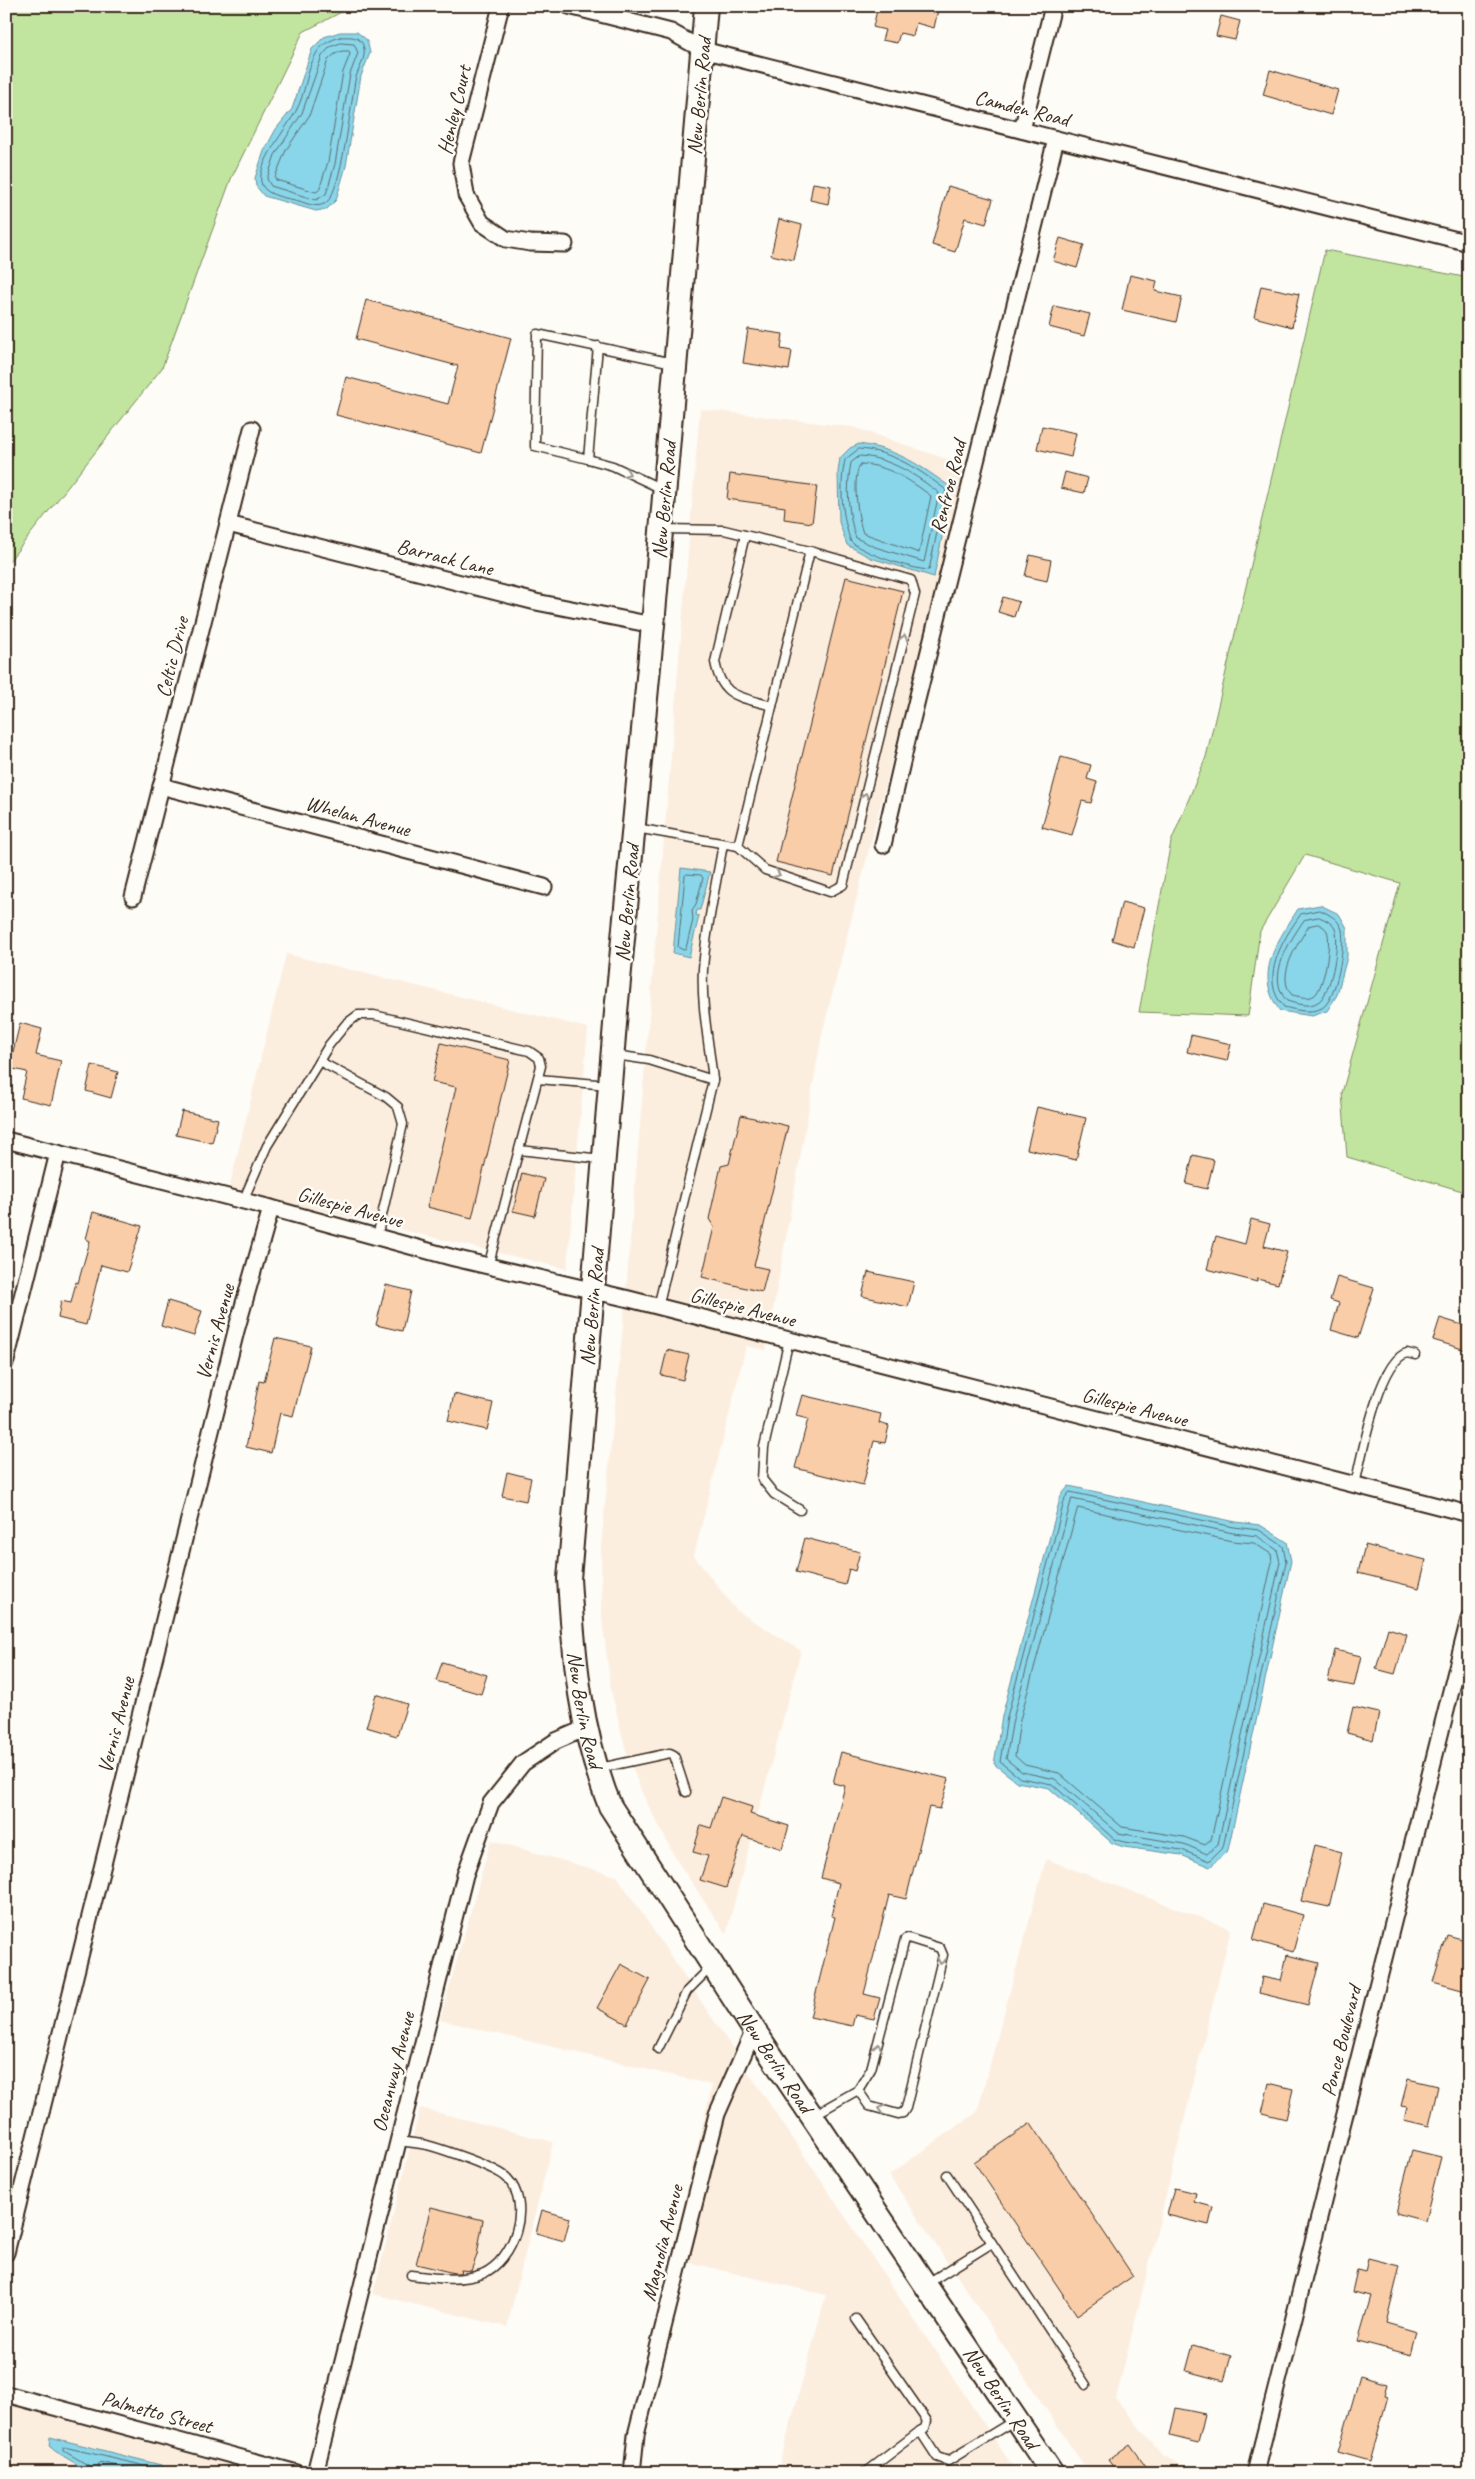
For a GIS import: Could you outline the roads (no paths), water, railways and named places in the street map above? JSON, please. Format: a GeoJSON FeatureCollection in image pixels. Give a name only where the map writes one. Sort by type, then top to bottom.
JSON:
{"type":"FeatureCollection","features":[{"type":"Feature","properties":{"kind":"street","name":"Henley Court"},"geometry":{"type":"LineString","coordinates":[[501,6],[461,163],[466,196],[482,223],[506,238],[530,243],[565,244]]}},
{"type":"Feature","properties":{"kind":"street","name":"Camden Road"},"geometry":{"type":"LineString","coordinates":[[569,6],[671,32],[703,50],[1469,243]]}},
{"type":"Feature","properties":{"kind":"street","name":"New Berlin Road"},"geometry":{"type":"LineString","coordinates":[[706,6],[653,625],[610,1085],[569,1579],[574,1656],[595,1769],[610,1806],[754,2030],[1051,2472]]}},
{"type":"Feature","properties":{"kind":"street"},"geometry":{"type":"LineString","coordinates":[[1022,130],[1053,6]]}},
{"type":"Feature","properties":{"kind":"street","name":"Renfroe Road"},"geometry":{"type":"LineString","coordinates":[[883,845],[908,732],[1056,139]]}},
{"type":"Feature","properties":{"kind":"street","name":"Celtic Drive"},"geometry":{"type":"LineString","coordinates":[[134,897],[252,429]]}},
{"type":"Feature","properties":{"kind":"street","name":"Barrack Lane"},"geometry":{"type":"LineString","coordinates":[[228,524],[536,602],[653,625]]}},
{"type":"Feature","properties":{"kind":"street","name":"Whelan Avenue"},"geometry":{"type":"LineString","coordinates":[[161,786],[544,887]]}},
{"type":"Feature","properties":{"kind":"street","name":"Gillespie Avenue"},"geometry":{"type":"LineString","coordinates":[[6,1140],[488,1266],[593,1290],[1469,1514]]}},
{"type":"Feature","properties":{"kind":"street"},"geometry":{"type":"LineString","coordinates":[[6,1361],[58,1153]]}},
{"type":"Feature","properties":{"kind":"street","name":"Vernis Avenue"},"geometry":{"type":"LineString","coordinates":[[6,2253],[234,1340],[270,1208]]}},
{"type":"Feature","properties":{"kind":"street","name":"Ponce Boulevard"},"geometry":{"type":"LineString","coordinates":[[1255,2473],[1469,1619]]}},
{"type":"Feature","properties":{"kind":"street","name":"Oceanway Avenue"},"geometry":{"type":"LineString","coordinates":[[315,2473],[465,1875],[491,1803],[523,1763],[556,1742],[586,1728]]}},
{"type":"Feature","properties":{"kind":"street","name":"Magnolia Avenue"},"geometry":{"type":"LineString","coordinates":[[632,2473],[636,2435],[717,2114],[754,2030]]}},
{"type":"Feature","properties":{"kind":"street","name":"Palmetto Street"},"geometry":{"type":"LineString","coordinates":[[6,2394],[243,2466],[297,2473]]}},
{"type":"Feature","properties":{"kind":"lane"},"geometry":{"type":"LineString","coordinates":[[664,490],[612,466],[535,446],[538,334],[676,364]]}},
{"type":"Feature","properties":{"kind":"lane"},"geometry":{"type":"LineString","coordinates":[[588,460],[598,346]]}},
{"type":"Feature","properties":{"kind":"lane"},"geometry":{"type":"LineString","coordinates":[[634,828],[738,846],[765,870],[830,892],[843,885],[914,594],[911,580],[745,534],[724,530],[661,529]]}},
{"type":"Feature","properties":{"kind":"lane"},"geometry":{"type":"LineString","coordinates":[[745,534],[715,662],[718,679],[725,689],[772,706]]}},
{"type":"Feature","properties":{"kind":"lane"},"geometry":{"type":"LineString","coordinates":[[738,846],[810,551]]}},
{"type":"Feature","properties":{"kind":"lane"},"geometry":{"type":"LineString","coordinates":[[658,1307],[713,1080],[703,988],[703,968],[712,900],[723,844]]}},
{"type":"Feature","properties":{"kind":"lane"},"geometry":{"type":"LineString","coordinates":[[243,1201],[267,1146],[319,1061],[346,1024],[358,1015],[374,1015],[529,1051],[539,1058],[541,1066],[488,1266]]}},
{"type":"Feature","properties":{"kind":"lane"},"geometry":{"type":"LineString","coordinates":[[613,1054],[649,1060],[713,1080]]}},
{"type":"Feature","properties":{"kind":"lane"},"geometry":{"type":"LineString","coordinates":[[319,1061],[386,1097],[398,1107],[403,1124],[377,1237]]}},
{"type":"Feature","properties":{"kind":"lane"},"geometry":{"type":"LineString","coordinates":[[538,1079],[610,1085]]}},
{"type":"Feature","properties":{"kind":"lane"},"geometry":{"type":"LineString","coordinates":[[519,1150],[604,1160]]}},
{"type":"Feature","properties":{"kind":"lane"},"geometry":{"type":"LineString","coordinates":[[788,1340],[764,1447],[762,1479],[779,1498],[800,1510]]}},
{"type":"Feature","properties":{"kind":"lane"},"geometry":{"type":"LineString","coordinates":[[1356,1485],[1373,1408],[1381,1388],[1399,1357],[1407,1353],[1415,1355]]}},
{"type":"Feature","properties":{"kind":"lane"},"geometry":{"type":"LineString","coordinates":[[595,1769],[670,1753],[674,1755],[686,1792]]}},
{"type":"Feature","properties":{"kind":"lane"},"geometry":{"type":"LineString","coordinates":[[812,2116],[858,2090],[875,2060],[905,1939],[908,1938],[940,1948],[943,1955],[906,2108],[903,2113],[898,2114],[869,2106],[858,2090]]}},
{"type":"Feature","properties":{"kind":"lane"},"geometry":{"type":"LineString","coordinates":[[658,2049],[687,1991],[712,1966]]}},
{"type":"Feature","properties":{"kind":"lane"},"geometry":{"type":"LineString","coordinates":[[397,2141],[427,2145],[494,2170],[507,2177],[517,2190],[521,2205],[518,2227],[502,2259],[484,2273],[464,2278],[440,2279],[411,2275]]}},
{"type":"Feature","properties":{"kind":"lane"},"geometry":{"type":"LineString","coordinates":[[947,2175],[1086,2386]]}},
{"type":"Feature","properties":{"kind":"lane"},"geometry":{"type":"LineString","coordinates":[[926,2284],[992,2243]]}},
{"type":"Feature","properties":{"kind":"lane"},"geometry":{"type":"LineString","coordinates":[[856,2320],[927,2421],[925,2428],[865,2473]]}},
{"type":"Feature","properties":{"kind":"lane"},"geometry":{"type":"LineString","coordinates":[[920,2431],[937,2457],[948,2461],[1017,2419]]}},
{"type":"Feature","properties":{"kind":"water"},"geometry":{"type":"Polygon","coordinates":[[[340,32],[357,32],[367,40],[370,53],[361,76],[346,166],[336,200],[327,209],[316,211],[264,196],[256,186],[255,178],[264,151],[276,129],[292,109],[312,49],[324,37],[340,32]]]}},
{"type":"Feature","properties":{"kind":"water"},"geometry":{"type":"Polygon","coordinates":[[[859,444],[898,454],[952,488],[934,577],[871,558],[847,545],[839,522],[838,472],[840,458],[850,448],[859,444]]]}},
{"type":"Feature","properties":{"kind":"water"},"geometry":{"type":"Polygon","coordinates":[[[681,868],[710,872],[700,910],[697,910],[696,915],[699,916],[689,957],[673,953],[681,868]]]}},
{"type":"Feature","properties":{"kind":"water"},"geometry":{"type":"Polygon","coordinates":[[[1320,905],[1339,914],[1347,928],[1347,957],[1337,995],[1327,1011],[1312,1016],[1280,1011],[1272,997],[1268,984],[1268,971],[1271,959],[1276,946],[1298,909],[1320,905]]]}},
{"type":"Feature","properties":{"kind":"water"},"geometry":{"type":"Polygon","coordinates":[[[1069,1486],[1236,1522],[1260,1525],[1287,1542],[1291,1561],[1228,1850],[1210,1867],[1181,1855],[1124,1847],[1112,1843],[1049,1788],[1017,1782],[994,1764],[1002,1716],[1061,1495],[1069,1486]]]}},
{"type":"Feature","properties":{"kind":"water"},"geometry":{"type":"Polygon","coordinates":[[[50,2437],[161,2465],[172,2473],[91,2473],[49,2446],[50,2437]]]}}]}
